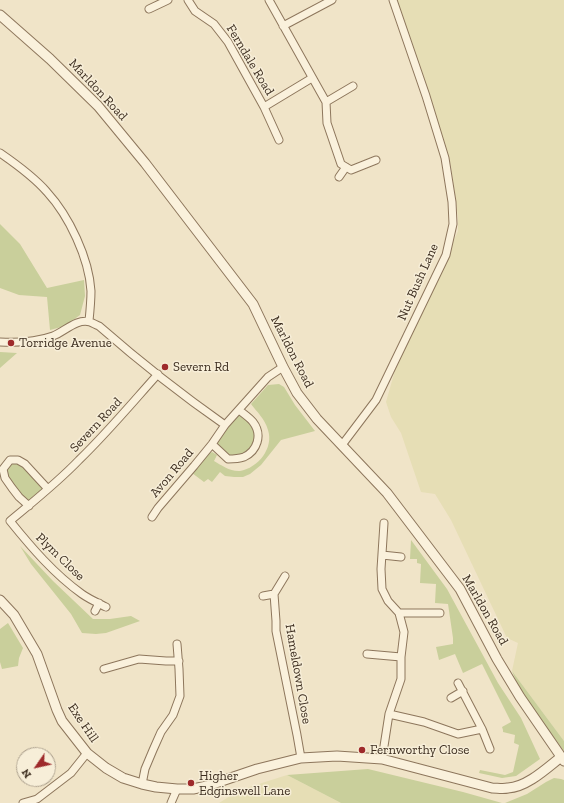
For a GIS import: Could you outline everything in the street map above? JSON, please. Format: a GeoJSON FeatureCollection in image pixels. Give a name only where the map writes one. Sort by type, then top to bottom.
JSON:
{"type":"FeatureCollection","features":[{"type":"Feature","properties":{"kind":"street"},"geometry":{"type":"LineString","coordinates":[[153,5],[168,0]]}},
{"type":"Feature","properties":{"kind":"street","name":"Ferndale Road"},"geometry":{"type":"LineString","coordinates":[[188,0],[195,11],[214,24],[228,42],[264,107],[279,140]]}},
{"type":"Feature","properties":{"kind":"street"},"geometry":{"type":"LineString","coordinates":[[269,0],[326,102],[326,123],[341,164],[351,170],[376,160]]}},
{"type":"Feature","properties":{"kind":"street"},"geometry":{"type":"LineString","coordinates":[[283,26],[332,0]]}},
{"type":"Feature","properties":{"kind":"street","name":"Nut Bush Lane"},"geometry":{"type":"LineString","coordinates":[[342,445],[376,400],[446,255],[453,224],[452,202],[445,158],[426,96],[393,0]]}},
{"type":"Feature","properties":{"kind":"street","name":"Marldon Road"},"geometry":{"type":"LineString","coordinates":[[0,14],[6,21],[50,58],[98,106],[145,163],[253,304],[297,393],[317,420],[387,493],[460,589],[497,660],[520,697],[563,759]]}},
{"type":"Feature","properties":{"kind":"street","name":"Ferndale Road"},"geometry":{"type":"LineString","coordinates":[[264,107],[312,78]]}},
{"type":"Feature","properties":{"kind":"street"},"geometry":{"type":"LineString","coordinates":[[326,102],[353,86]]}},
{"type":"Feature","properties":{"kind":"street"},"geometry":{"type":"LineString","coordinates":[[0,153],[24,170],[46,190],[68,221],[86,264],[91,290],[89,321]]}},
{"type":"Feature","properties":{"kind":"street"},"geometry":{"type":"LineString","coordinates":[[339,177],[346,167]]}},
{"type":"Feature","properties":{"kind":"street"},"geometry":{"type":"LineString","coordinates":[[0,342],[11,343],[34,341],[55,336],[79,322],[89,321],[99,326],[201,408],[225,425]]}},
{"type":"Feature","properties":{"kind":"street","name":"Avon Road"},"geometry":{"type":"LineString","coordinates":[[152,517],[212,444],[225,425],[268,377],[283,367]]}},
{"type":"Feature","properties":{"kind":"street","name":"Severn Road"},"geometry":{"type":"LineString","coordinates":[[10,521],[78,461],[158,374]]}},
{"type":"Feature","properties":{"kind":"street","name":"Avon Road"},"geometry":{"type":"LineString","coordinates":[[212,444],[228,459],[245,457],[256,446],[259,437],[257,430],[253,422],[239,410]]}},
{"type":"Feature","properties":{"kind":"street"},"geometry":{"type":"LineString","coordinates":[[28,506],[19,497],[5,478],[3,469],[10,460],[18,460],[25,464],[48,488]]}},
{"type":"Feature","properties":{"kind":"street","name":"Plym Close"},"geometry":{"type":"LineString","coordinates":[[10,521],[30,546],[60,576],[83,595],[106,607]]}},
{"type":"Feature","properties":{"kind":"street"},"geometry":{"type":"LineString","coordinates":[[382,759],[389,714],[400,679],[404,632],[399,613],[388,602],[382,588],[381,569],[384,523]]}},
{"type":"Feature","properties":{"kind":"street"},"geometry":{"type":"LineString","coordinates":[[382,555],[401,557]]}},
{"type":"Feature","properties":{"kind":"street"},"geometry":{"type":"LineString","coordinates":[[263,596],[274,594],[285,576]]}},
{"type":"Feature","properties":{"kind":"street","name":"Hameldown Close"},"geometry":{"type":"LineString","coordinates":[[274,594],[276,631],[301,758]]}},
{"type":"Feature","properties":{"kind":"street","name":"Exe Hill"},"geometry":{"type":"LineString","coordinates":[[0,600],[14,615],[37,654],[62,721],[87,753],[106,768],[123,778],[142,784],[176,789]]}},
{"type":"Feature","properties":{"kind":"street"},"geometry":{"type":"LineString","coordinates":[[95,612],[99,603]]}},
{"type":"Feature","properties":{"kind":"street"},"geometry":{"type":"LineString","coordinates":[[399,613],[440,613]]}},
{"type":"Feature","properties":{"kind":"street"},"geometry":{"type":"LineString","coordinates":[[142,784],[145,769],[153,750],[161,732],[173,714],[180,696],[177,644]]}},
{"type":"Feature","properties":{"kind":"street"},"geometry":{"type":"LineString","coordinates":[[367,654],[402,657]]}},
{"type":"Feature","properties":{"kind":"street"},"geometry":{"type":"LineString","coordinates":[[104,669],[140,659],[179,661]]}},
{"type":"Feature","properties":{"kind":"street"},"geometry":{"type":"LineString","coordinates":[[458,683],[482,729],[490,749]]}},
{"type":"Feature","properties":{"kind":"street"},"geometry":{"type":"LineString","coordinates":[[451,698],[463,692]]}},
{"type":"Feature","properties":{"kind":"street"},"geometry":{"type":"LineString","coordinates":[[389,714],[424,722],[458,734],[482,729]]}},
{"type":"Feature","properties":{"kind":"street"},"geometry":{"type":"LineString","coordinates":[[23,803],[37,798],[71,773],[87,753]]}},
{"type":"Feature","properties":{"kind":"street"},"geometry":{"type":"LineString","coordinates":[[171,803],[176,789],[193,789],[207,786],[257,768],[301,758],[337,756],[382,759],[492,788],[508,788],[521,785],[563,759]]}},
{"type":"Feature","properties":{"kind":"shaded area"},"geometry":{"type":"Polygon","coordinates":[[[396,0],[564,0],[564,741],[512,671],[518,643],[507,638],[451,520],[435,494],[421,492],[401,433],[391,417],[386,402],[396,367],[458,231],[458,217],[451,166],[396,0]]]}},
{"type":"Feature","properties":{"kind":"shaded area"},"geometry":{"type":"Polygon","coordinates":[[[287,775],[341,803],[219,803],[240,790],[287,775]]]}},
{"type":"Feature","properties":{"kind":"green space"},"geometry":{"type":"Polygon","coordinates":[[[0,224],[20,244],[47,288],[84,280],[85,296],[80,315],[65,326],[50,330],[47,297],[19,295],[0,288],[0,224]]]}},
{"type":"Feature","properties":{"kind":"green space"},"geometry":{"type":"Polygon","coordinates":[[[0,352],[17,353],[0,368],[0,352]]]}},
{"type":"Feature","properties":{"kind":"green space"},"geometry":{"type":"Polygon","coordinates":[[[279,384],[284,387],[295,405],[315,431],[281,440],[261,465],[250,474],[243,477],[225,476],[220,472],[212,482],[208,479],[204,482],[192,473],[208,454],[212,452],[217,455],[214,461],[226,468],[237,471],[253,466],[263,456],[269,444],[268,430],[265,422],[251,404],[268,385],[279,384]]]}},
{"type":"Feature","properties":{"kind":"green space"},"geometry":{"type":"Polygon","coordinates":[[[239,410],[257,430],[251,452],[228,459],[212,444],[239,410]]]}},
{"type":"Feature","properties":{"kind":"green space"},"geometry":{"type":"Polygon","coordinates":[[[18,460],[48,489],[29,506],[5,478],[6,465],[18,460]]]}},
{"type":"Feature","properties":{"kind":"green space"},"geometry":{"type":"Polygon","coordinates":[[[411,540],[447,589],[498,683],[521,718],[540,759],[516,776],[502,778],[479,773],[480,770],[505,775],[513,772],[519,745],[514,743],[515,735],[503,732],[502,727],[511,722],[482,664],[463,673],[455,654],[439,660],[436,647],[453,644],[448,604],[435,603],[436,584],[420,583],[421,564],[417,563],[417,559],[410,559],[411,540]]]}},
{"type":"Feature","properties":{"kind":"green space"},"geometry":{"type":"Polygon","coordinates":[[[20,546],[53,581],[93,619],[110,619],[131,616],[140,621],[106,633],[82,633],[71,614],[31,564],[20,546]]]}},
{"type":"Feature","properties":{"kind":"green space"},"geometry":{"type":"Polygon","coordinates":[[[8,623],[23,648],[18,666],[2,669],[0,662],[0,629],[8,623]]]}},
{"type":"Feature","properties":{"kind":"green space"},"geometry":{"type":"Polygon","coordinates":[[[512,671],[564,741],[564,751],[521,693],[512,671]]]}},
{"type":"Feature","properties":{"kind":"green space"},"geometry":{"type":"Polygon","coordinates":[[[368,769],[502,803],[341,803],[287,775],[368,769]]]}},
{"type":"Feature","properties":{"kind":"green space"},"geometry":{"type":"Polygon","coordinates":[[[554,778],[564,780],[564,803],[505,803],[527,794],[554,778]]]}},
{"type":"Feature","properties":{"kind":"place","name":"Torridge Avenue"},"geometry":{"type":"Point","coordinates":[11,343]}},
{"type":"Feature","properties":{"kind":"place","name":"Severn Rd"},"geometry":{"type":"Point","coordinates":[165,367]}},
{"type":"Feature","properties":{"kind":"place","name":"Fernworthy Close"},"geometry":{"type":"Point","coordinates":[362,750]}},
{"type":"Feature","properties":{"kind":"place","name":"Higher Edginswell Lane"},"geometry":{"type":"Point","coordinates":[191,783]}}]}
